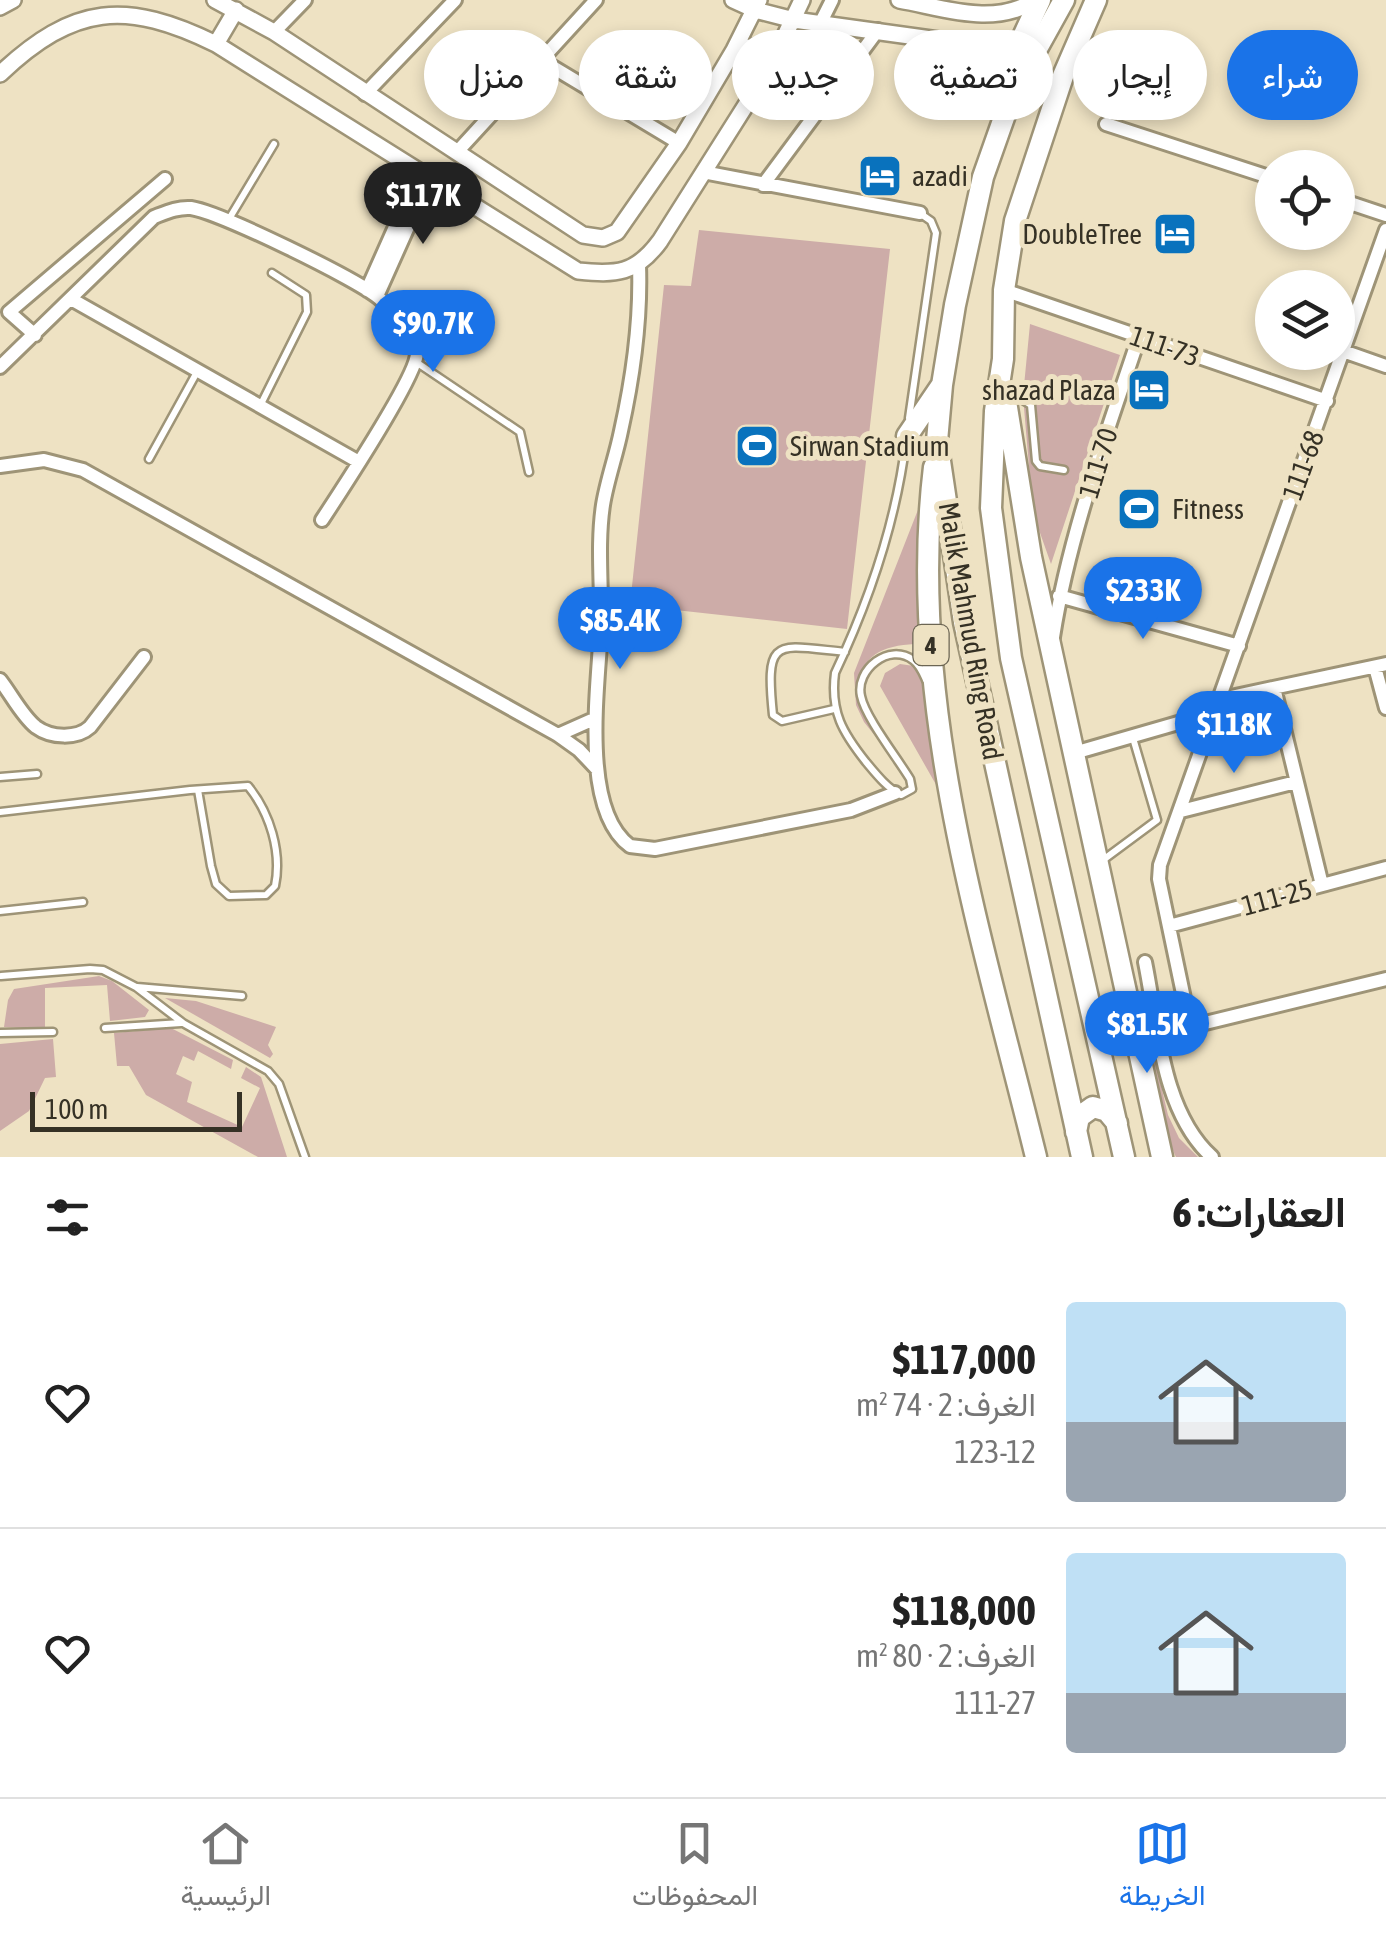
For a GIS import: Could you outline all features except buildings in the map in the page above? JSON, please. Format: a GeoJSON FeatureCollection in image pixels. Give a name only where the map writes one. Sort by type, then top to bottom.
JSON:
{"type":"FeatureCollection","features":[{"type":"Feature","properties":{"kind":"main road"},"geometry":{"type":"LineString","coordinates":[[1026,30],[1038,0]]}},
{"type":"Feature","properties":{"kind":"main road","name":"Malik Mahmud Ring Road"},"geometry":{"type":"LineString","coordinates":[[1047,30],[1064,0]]}},
{"type":"Feature","properties":{"kind":"main road","name":"Malik Mahmud Ring Road"},"geometry":{"type":"LineString","coordinates":[[1096,0],[1063,76],[1023,188],[1004,290],[1003,359],[995,410],[991,508],[1004,620],[1124,1157]]}},
{"type":"Feature","properties":{"kind":"main road","name":"Malik Mahmud Ring Road"},"geometry":{"type":"LineString","coordinates":[[1002,120],[967,239],[942,385],[937,441],[968,641],[1082,1157]]}},
{"type":"Feature","properties":{"kind":"main road"},"geometry":{"type":"LineString","coordinates":[[1003,359],[1020,500],[1162,1154]]}},
{"type":"Feature","properties":{"kind":"main road"},"geometry":{"type":"LineString","coordinates":[[906,436],[942,385]]}},
{"type":"Feature","properties":{"kind":"main road","name":"4"},"geometry":{"type":"LineString","coordinates":[[937,441],[927,566],[937,702],[960,848],[1036,1157]]}},
{"type":"Feature","properties":{"kind":"main road"},"geometry":{"type":"LineString","coordinates":[[1062,1064],[1073,1074],[1086,1076],[1097,1070],[1102,1056]]}},
{"type":"Feature","properties":{"kind":"main road"},"geometry":{"type":"LineString","coordinates":[[1076,1134],[1078,1117],[1093,1107],[1108,1111],[1117,1122]]}},
{"type":"Feature","properties":{"kind":"street"},"geometry":{"type":"LineString","coordinates":[[0,7],[12,0]]}},
{"type":"Feature","properties":{"kind":"street"},"geometry":{"type":"LineString","coordinates":[[214,0],[274,32],[583,234],[603,238],[617,232],[678,143],[732,53]]}},
{"type":"Feature","properties":{"kind":"street"},"geometry":{"type":"LineString","coordinates":[[274,32],[305,0]]}},
{"type":"Feature","properties":{"kind":"street"},"geometry":{"type":"LineString","coordinates":[[365,94],[455,0]]}},
{"type":"Feature","properties":{"kind":"street"},"geometry":{"type":"LineString","coordinates":[[559,40],[596,0]]}},
{"type":"Feature","properties":{"kind":"street"},"geometry":{"type":"LineString","coordinates":[[734,0],[794,20],[894,33]]}},
{"type":"Feature","properties":{"kind":"street"},"geometry":{"type":"LineString","coordinates":[[789,30],[802,0]]}},
{"type":"Feature","properties":{"kind":"street"},"geometry":{"type":"LineString","coordinates":[[821,22],[832,0]]}},
{"type":"Feature","properties":{"kind":"street"},"geometry":{"type":"LineString","coordinates":[[898,0],[990,16],[1005,15],[1038,0]]}},
{"type":"Feature","properties":{"kind":"street"},"geometry":{"type":"LineString","coordinates":[[744,30],[757,5]]}},
{"type":"Feature","properties":{"kind":"street"},"geometry":{"type":"LineString","coordinates":[[216,44],[236,10]]}},
{"type":"Feature","properties":{"kind":"street"},"geometry":{"type":"LineString","coordinates":[[0,74],[24,50],[60,27],[104,14],[141,14],[180,25],[578,271],[609,274],[639,265],[660,242],[736,120]]}},
{"type":"Feature","properties":{"kind":"street"},"geometry":{"type":"LineString","coordinates":[[763,185],[878,30]]}},
{"type":"Feature","properties":{"kind":"street"},"geometry":{"type":"LineString","coordinates":[[559,71],[678,143]]}},
{"type":"Feature","properties":{"kind":"street"},"geometry":{"type":"LineString","coordinates":[[457,152],[486,120]]}},
{"type":"Feature","properties":{"kind":"street"},"geometry":{"type":"LineString","coordinates":[[1106,124],[1255,172]]}},
{"type":"Feature","properties":{"kind":"street"},"geometry":{"type":"LineString","coordinates":[[703,172],[920,213]]}},
{"type":"Feature","properties":{"kind":"street"},"geometry":{"type":"LineString","coordinates":[[372,293],[424,176]]}},
{"type":"Feature","properties":{"kind":"street"},"geometry":{"type":"LineString","coordinates":[[35,335],[4,316],[164,179]]}},
{"type":"Feature","properties":{"kind":"street"},"geometry":{"type":"LineString","coordinates":[[1355,205],[1386,215]]}},
{"type":"Feature","properties":{"kind":"street"},"geometry":{"type":"LineString","coordinates":[[0,367],[154,216],[192,208],[228,220],[372,293],[415,337],[416,362],[360,462],[322,520]]}},
{"type":"Feature","properties":{"kind":"street","name":"111-68"},"geometry":{"type":"LineString","coordinates":[[1355,317],[1386,230]]}},
{"type":"Feature","properties":{"kind":"street"},"geometry":{"type":"LineString","coordinates":[[98,238],[114,256]]}},
{"type":"Feature","properties":{"kind":"street"},"geometry":{"type":"LineString","coordinates":[[639,265],[640,298],[632,371],[601,522],[601,626],[594,719],[597,769],[618,834],[630,846],[646,850],[850,810],[895,793]]}},
{"type":"Feature","properties":{"kind":"street","name":"111-73"},"geometry":{"type":"LineString","coordinates":[[1004,290],[1326,400]]}},
{"type":"Feature","properties":{"kind":"street"},"geometry":{"type":"LineString","coordinates":[[71,299],[360,462]]}},
{"type":"Feature","properties":{"kind":"street","name":"111-70"},"geometry":{"type":"LineString","coordinates":[[1051,648],[1059,596],[1094,471],[1139,337]]}},
{"type":"Feature","properties":{"kind":"street"},"geometry":{"type":"LineString","coordinates":[[1355,355],[1386,366]]}},
{"type":"Feature","properties":{"kind":"street","name":"111-68"},"geometry":{"type":"LineString","coordinates":[[1190,1027],[1159,872],[1336,370]]}},
{"type":"Feature","properties":{"kind":"street"},"geometry":{"type":"LineString","coordinates":[[0,466],[44,460],[84,470],[558,735],[580,750],[597,769]]}},
{"type":"Feature","properties":{"kind":"street"},"geometry":{"type":"LineString","coordinates":[[1059,596],[1239,646]]}},
{"type":"Feature","properties":{"kind":"street"},"geometry":{"type":"LineString","coordinates":[[0,680],[36,727],[72,736],[90,727],[144,657]]}},
{"type":"Feature","properties":{"kind":"street"},"geometry":{"type":"LineString","coordinates":[[1074,753],[1192,719],[1220,701],[1380,666],[1386,708]]}},
{"type":"Feature","properties":{"kind":"street"},"geometry":{"type":"LineString","coordinates":[[1274,688],[1322,886]]}},
{"type":"Feature","properties":{"kind":"street"},"geometry":{"type":"LineString","coordinates":[[558,735],[594,719]]}},
{"type":"Feature","properties":{"kind":"street"},"geometry":{"type":"LineString","coordinates":[[1181,811],[1296,782]]}},
{"type":"Feature","properties":{"kind":"street","name":"111-25"},"geometry":{"type":"LineString","coordinates":[[1169,926],[1386,868]]}},
{"type":"Feature","properties":{"kind":"street"},"geometry":{"type":"LineString","coordinates":[[1145,962],[1179,1112],[1196,1141],[1212,1157]]}},
{"type":"Feature","properties":{"kind":"street"},"geometry":{"type":"LineString","coordinates":[[1160,1034],[1386,979]]}},
{"type":"Feature","properties":{"kind":"lane"},"geometry":{"type":"LineString","coordinates":[[1005,15],[1018,0]]}},
{"type":"Feature","properties":{"kind":"lane"},"geometry":{"type":"LineString","coordinates":[[228,220],[274,144]]}},
{"type":"Feature","properties":{"kind":"lane"},"geometry":{"type":"LineString","coordinates":[[920,213],[931,221],[936,233],[898,495],[883,552],[835,674],[834,709],[845,736],[895,793],[906,795],[911,784],[862,703],[862,673],[880,659],[909,657],[918,665],[937,702]]}},
{"type":"Feature","properties":{"kind":"lane"},"geometry":{"type":"LineString","coordinates":[[260,406],[307,312],[306,295],[272,273]]}},
{"type":"Feature","properties":{"kind":"lane"},"geometry":{"type":"LineString","coordinates":[[416,362],[520,432],[528,472]]}},
{"type":"Feature","properties":{"kind":"lane"},"geometry":{"type":"LineString","coordinates":[[149,459],[197,370]]}},
{"type":"Feature","properties":{"kind":"lane"},"geometry":{"type":"LineString","coordinates":[[1006,403],[1020,398],[1031,405],[1036,462],[1047,469],[1064,470]]}},
{"type":"Feature","properties":{"kind":"lane"},"geometry":{"type":"LineString","coordinates":[[834,709],[782,721],[773,715],[768,670],[775,652],[786,646],[845,652]]}},
{"type":"Feature","properties":{"kind":"lane"},"geometry":{"type":"LineString","coordinates":[[1098,863],[1157,820],[1133,736]]}},
{"type":"Feature","properties":{"kind":"lane"},"geometry":{"type":"LineString","coordinates":[[0,777],[38,774]]}},
{"type":"Feature","properties":{"kind":"lane"},"geometry":{"type":"LineString","coordinates":[[0,812],[198,790],[248,786],[263,805],[278,870],[276,886],[266,895],[229,896],[216,884],[198,790]]}},
{"type":"Feature","properties":{"kind":"lane"},"geometry":{"type":"LineString","coordinates":[[0,911],[83,902]]}},
{"type":"Feature","properties":{"kind":"lane"},"geometry":{"type":"LineString","coordinates":[[0,977],[90,968],[104,970],[136,987],[182,1023],[268,1071],[279,1084],[304,1157]]}},
{"type":"Feature","properties":{"kind":"lane"},"geometry":{"type":"LineString","coordinates":[[136,987],[242,996]]}},
{"type":"Feature","properties":{"kind":"lane"},"geometry":{"type":"LineString","coordinates":[[104,1028],[182,1023]]}},
{"type":"Feature","properties":{"kind":"lane"},"geometry":{"type":"LineString","coordinates":[[0,1033],[53,1032]]}},
{"type":"Feature","properties":{"kind":"shaded area","name":"Sirwan Stadium"},"geometry":{"type":"Polygon","coordinates":[[[699,230],[890,249],[847,629],[630,605],[664,285],[691,286],[699,230]]]}},
{"type":"Feature","properties":{"kind":"shaded area"},"geometry":{"type":"Polygon","coordinates":[[[1030,324],[1120,355],[1051,564],[1033,513],[1023,396],[1030,324]]]}},
{"type":"Feature","properties":{"kind":"shaded area"},"geometry":{"type":"Polygon","coordinates":[[[923,497],[925,644],[898,646],[876,654],[868,661],[861,683],[871,717],[911,781],[864,722],[856,705],[854,673],[923,497]]]}},
{"type":"Feature","properties":{"kind":"shaded area"},"geometry":{"type":"Polygon","coordinates":[[[900,664],[914,666],[923,681],[947,804],[880,686],[885,673],[900,664]]]}},
{"type":"Feature","properties":{"kind":"shaded area"},"geometry":{"type":"Polygon","coordinates":[[[99,976],[112,981],[149,1010],[145,1017],[110,1021],[107,985],[45,988],[45,1029],[4,1027],[8,1000],[14,989],[99,976]]]}},
{"type":"Feature","properties":{"kind":"shaded area"},"geometry":{"type":"Polygon","coordinates":[[[1136,980],[1168,1115],[1179,1138],[1198,1157],[1176,1157],[1157,1105],[1129,982],[1136,980]]]}},
{"type":"Feature","properties":{"kind":"shaded area"},"geometry":{"type":"Polygon","coordinates":[[[165,998],[196,1001],[276,1027],[268,1045],[273,1054],[270,1058],[165,998]]]}},
{"type":"Feature","properties":{"kind":"shaded area"},"geometry":{"type":"Polygon","coordinates":[[[171,1028],[233,1060],[231,1069],[198,1051],[194,1061],[183,1056],[176,1074],[192,1082],[187,1102],[242,1127],[260,1088],[241,1078],[246,1067],[261,1077],[287,1157],[258,1157],[146,1095],[129,1066],[117,1066],[114,1033],[171,1028]]]}},
{"type":"Feature","properties":{"kind":"shaded area"},"geometry":{"type":"Polygon","coordinates":[[[53,1039],[56,1077],[45,1078],[29,1111],[0,1131],[0,1044],[53,1039]]]}},
{"type":"Feature","properties":{"kind":"place","name":"azadi"},"geometry":{"type":"Point","coordinates":[880,176]}},
{"type":"Feature","properties":{"kind":"place","name":"DoubleTree"},"geometry":{"type":"Point","coordinates":[1175,234]}},
{"type":"Feature","properties":{"kind":"place","name":"shazad Plaza"},"geometry":{"type":"Point","coordinates":[1149,390]}},
{"type":"Feature","properties":{"kind":"place","name":"Sirwan Stadium"},"geometry":{"type":"Point","coordinates":[757,446]}},
{"type":"Feature","properties":{"kind":"place","name":"Fitness"},"geometry":{"type":"Point","coordinates":[1139,509]}}]}
